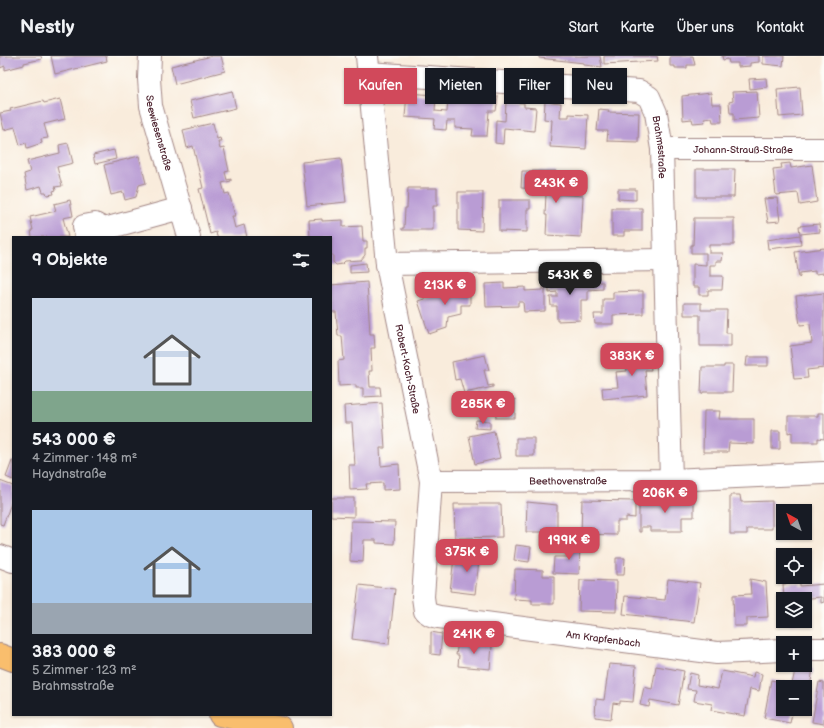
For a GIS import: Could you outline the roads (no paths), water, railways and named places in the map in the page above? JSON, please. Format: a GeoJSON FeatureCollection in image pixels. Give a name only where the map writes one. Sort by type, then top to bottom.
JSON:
{"type":"FeatureCollection","features":[{"type":"Feature","properties":{"kind":"main road"},"geometry":{"type":"LineString","coordinates":[[0,655],[12,660]]}},
{"type":"Feature","properties":{"kind":"main road"},"geometry":{"type":"LineString","coordinates":[[225,716],[281,728]]}},
{"type":"Feature","properties":{"kind":"street","name":"Seewiesenstraße"},"geometry":{"type":"LineString","coordinates":[[150,56],[149,79],[151,106],[189,236]]}},
{"type":"Feature","properties":{"kind":"street","name":"Brahmsstraße"},"geometry":{"type":"LineString","coordinates":[[368,65],[639,92],[649,97],[656,113],[662,149],[671,480]]}},
{"type":"Feature","properties":{"kind":"street","name":"Robert-Koch-Straße"},"geometry":{"type":"LineString","coordinates":[[368,65],[387,264],[431,482],[423,597],[425,611]]}},
{"type":"Feature","properties":{"kind":"street","name":"Johann-Strauß-Straße"},"geometry":{"type":"LineString","coordinates":[[662,149],[824,149]]}},
{"type":"Feature","properties":{"kind":"street"},"geometry":{"type":"LineString","coordinates":[[96,234],[181,208]]}},
{"type":"Feature","properties":{"kind":"street"},"geometry":{"type":"LineString","coordinates":[[387,264],[664,260]]}},
{"type":"Feature","properties":{"kind":"street","name":"Beethovenstraße"},"geometry":{"type":"LineString","coordinates":[[431,482],[671,480],[824,473]]}},
{"type":"Feature","properties":{"kind":"street"},"geometry":{"type":"LineString","coordinates":[[0,556],[12,561]]}},
{"type":"Feature","properties":{"kind":"street","name":"Am Krapfenbach"},"geometry":{"type":"LineString","coordinates":[[425,611],[431,615],[439,617],[717,653],[776,650]]}},
{"type":"Feature","properties":{"kind":"street"},"geometry":{"type":"LineString","coordinates":[[812,650],[824,649]]}}]}
